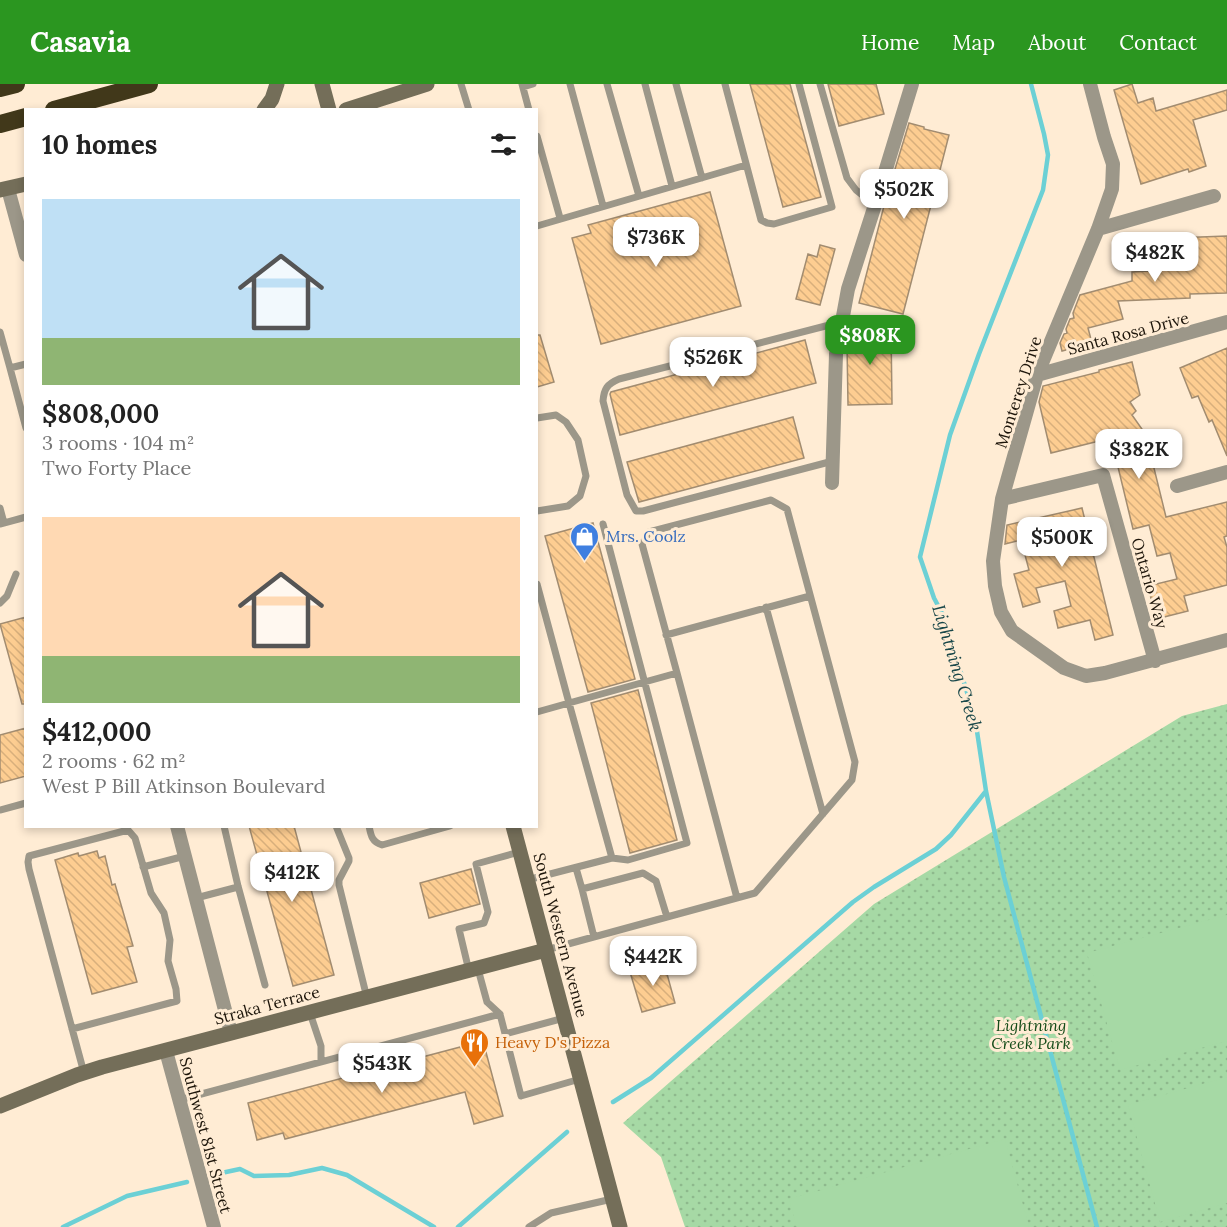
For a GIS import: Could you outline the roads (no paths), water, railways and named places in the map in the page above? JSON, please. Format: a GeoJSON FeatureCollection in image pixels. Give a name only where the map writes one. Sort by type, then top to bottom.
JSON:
{"type":"FeatureCollection","features":[{"type":"Feature","properties":{"kind":"highway"},"geometry":{"type":"LineString","coordinates":[[0,88],[16,84]]}},
{"type":"Feature","properties":{"kind":"highway"},"geometry":{"type":"LineString","coordinates":[[61,108],[149,84]]}},
{"type":"Feature","properties":{"kind":"highway"},"geometry":{"type":"LineString","coordinates":[[0,124],[24,118]]}},
{"type":"Feature","properties":{"kind":"main road"},"geometry":{"type":"LineString","coordinates":[[265,108],[276,92],[277,84]]}},
{"type":"Feature","properties":{"kind":"main road"},"geometry":{"type":"LineString","coordinates":[[322,84],[328,108]]}},
{"type":"Feature","properties":{"kind":"main road"},"geometry":{"type":"LineString","coordinates":[[352,108],[416,85]]}},
{"type":"Feature","properties":{"kind":"main road"},"geometry":{"type":"LineString","coordinates":[[4,190],[24,185]]}},
{"type":"Feature","properties":{"kind":"main road","name":"South Western Avenue"},"geometry":{"type":"LineString","coordinates":[[514,828],[620,1227]]}},
{"type":"Feature","properties":{"kind":"main road","name":"Straka Terrace"},"geometry":{"type":"LineString","coordinates":[[0,1106],[84,1073],[546,950]]}},
{"type":"Feature","properties":{"kind":"street"},"geometry":{"type":"LineString","coordinates":[[832,483],[836,354],[841,322],[848,289],[912,84]]}},
{"type":"Feature","properties":{"kind":"street","name":"Monterey Drive"},"geometry":{"type":"LineString","coordinates":[[1090,84],[1113,164],[1112,189],[1098,229],[1037,375],[1002,499],[993,561],[995,586],[1001,612],[1012,631],[1064,668],[1086,676],[1105,674],[1155,661]]}},
{"type":"Feature","properties":{"kind":"street"},"geometry":{"type":"LineString","coordinates":[[4,190],[24,251]]}},
{"type":"Feature","properties":{"kind":"street"},"geometry":{"type":"LineString","coordinates":[[1098,229],[1214,196]]}},
{"type":"Feature","properties":{"kind":"street","name":"Santa Rosa Drive"},"geometry":{"type":"LineString","coordinates":[[1037,375],[1227,322]]}},
{"type":"Feature","properties":{"kind":"street"},"geometry":{"type":"LineString","coordinates":[[1177,486],[1227,472]]}},
{"type":"Feature","properties":{"kind":"street","name":"Ontario Way"},"geometry":{"type":"LineString","coordinates":[[1002,499],[1103,475],[1155,661]]}},
{"type":"Feature","properties":{"kind":"street"},"geometry":{"type":"LineString","coordinates":[[1155,661],[1227,640]]}},
{"type":"Feature","properties":{"kind":"street"},"geometry":{"type":"LineString","coordinates":[[178,828],[231,1033]]}},
{"type":"Feature","properties":{"kind":"street","name":"Southwest 81st Street"},"geometry":{"type":"LineString","coordinates":[[165,1051],[214,1227]]}},
{"type":"Feature","properties":{"kind":"lane"},"geometry":{"type":"LineString","coordinates":[[461,84],[468,108]]}},
{"type":"Feature","properties":{"kind":"lane"},"geometry":{"type":"LineString","coordinates":[[529,108],[523,85],[533,84]]}},
{"type":"Feature","properties":{"kind":"lane"},"geometry":{"type":"LineString","coordinates":[[570,84],[603,206]]}},
{"type":"Feature","properties":{"kind":"lane"},"geometry":{"type":"LineString","coordinates":[[607,84],[639,196]]}},
{"type":"Feature","properties":{"kind":"lane"},"geometry":{"type":"LineString","coordinates":[[645,84],[672,186]]}},
{"type":"Feature","properties":{"kind":"lane"},"geometry":{"type":"LineString","coordinates":[[676,84],[702,178]]}},
{"type":"Feature","properties":{"kind":"lane"},"geometry":{"type":"LineString","coordinates":[[725,84],[761,220],[774,224],[832,207],[800,84]]}},
{"type":"Feature","properties":{"kind":"lane"},"geometry":{"type":"LineString","coordinates":[[820,84],[848,178],[856,190],[875,205]]}},
{"type":"Feature","properties":{"kind":"lane"},"geometry":{"type":"LineString","coordinates":[[538,140],[560,218]]}},
{"type":"Feature","properties":{"kind":"lane"},"geometry":{"type":"LineString","coordinates":[[538,226],[746,165]]}},
{"type":"Feature","properties":{"kind":"lane"},"geometry":{"type":"LineString","coordinates":[[832,461],[636,511],[627,495],[603,401],[604,390],[609,384],[619,380],[841,322]]}},
{"type":"Feature","properties":{"kind":"lane"},"geometry":{"type":"LineString","coordinates":[[0,332],[24,420]]}},
{"type":"Feature","properties":{"kind":"lane"},"geometry":{"type":"LineString","coordinates":[[10,368],[24,364]]}},
{"type":"Feature","properties":{"kind":"lane"},"geometry":{"type":"LineString","coordinates":[[538,418],[556,415],[566,422],[578,440],[586,476],[580,496],[568,506],[538,511]]}},
{"type":"Feature","properties":{"kind":"lane"},"geometry":{"type":"LineString","coordinates":[[546,950],[737,898],[755,893],[852,780],[855,762],[787,509],[771,500],[649,532],[642,544],[737,898]]}},
{"type":"Feature","properties":{"kind":"lane"},"geometry":{"type":"LineString","coordinates":[[0,508],[2,523],[24,518]]}},
{"type":"Feature","properties":{"kind":"lane"},"geometry":{"type":"LineString","coordinates":[[527,880],[612,858],[628,860],[687,843],[603,524]]}},
{"type":"Feature","properties":{"kind":"lane"},"geometry":{"type":"LineString","coordinates":[[0,603],[7,596],[16,574]]}},
{"type":"Feature","properties":{"kind":"lane"},"geometry":{"type":"LineString","coordinates":[[538,588],[612,858]]}},
{"type":"Feature","properties":{"kind":"lane"},"geometry":{"type":"LineString","coordinates":[[666,634],[810,596]]}},
{"type":"Feature","properties":{"kind":"lane"},"geometry":{"type":"LineString","coordinates":[[766,607],[823,814]]}},
{"type":"Feature","properties":{"kind":"lane"},"geometry":{"type":"LineString","coordinates":[[538,712],[677,673]]}},
{"type":"Feature","properties":{"kind":"lane"},"geometry":{"type":"LineString","coordinates":[[0,810],[24,804]]}},
{"type":"Feature","properties":{"kind":"lane"},"geometry":{"type":"LineString","coordinates":[[224,828],[265,985]]}},
{"type":"Feature","properties":{"kind":"lane"},"geometry":{"type":"LineString","coordinates":[[337,828],[349,858],[339,885],[367,998]]}},
{"type":"Feature","properties":{"kind":"lane"},"geometry":{"type":"LineString","coordinates":[[369,828],[372,839],[382,845],[443,828]]}},
{"type":"Feature","properties":{"kind":"lane"},"geometry":{"type":"LineString","coordinates":[[72,1029],[177,1001],[168,961],[170,940],[168,926],[164,913],[151,893],[135,838],[128,830],[29,856],[29,869],[72,1029],[84,1073]]}},
{"type":"Feature","properties":{"kind":"lane"},"geometry":{"type":"LineString","coordinates":[[520,852],[476,864],[488,912],[484,923],[459,929],[487,1002],[500,1014],[521,1096],[580,1079]]}},
{"type":"Feature","properties":{"kind":"lane"},"geometry":{"type":"LineString","coordinates":[[143,867],[185,856]]}},
{"type":"Feature","properties":{"kind":"lane"},"geometry":{"type":"LineString","coordinates":[[576,867],[594,937]]}},
{"type":"Feature","properties":{"kind":"lane"},"geometry":{"type":"LineString","coordinates":[[582,889],[643,873],[656,881],[667,917]]}},
{"type":"Feature","properties":{"kind":"lane"},"geometry":{"type":"LineString","coordinates":[[196,898],[238,887]]}},
{"type":"Feature","properties":{"kind":"lane"},"geometry":{"type":"LineString","coordinates":[[310,1012],[321,1046],[321,1061]]}},
{"type":"Feature","properties":{"kind":"lane"},"geometry":{"type":"LineString","coordinates":[[179,1100],[500,1014]]}},
{"type":"Feature","properties":{"kind":"lane"},"geometry":{"type":"LineString","coordinates":[[505,1034],[564,1018]]}},
{"type":"Feature","properties":{"kind":"lane"},"geometry":{"type":"LineString","coordinates":[[529,1227],[551,1214],[612,1199]]}},
{"type":"Feature","properties":{"kind":"waterway","name":"Lightning Creek"},"geometry":{"type":"LineString","coordinates":[[1031,84],[1048,155],[1043,190],[950,435],[920,557],[934,598],[943,615],[975,718],[986,791],[1004,877],[1097,1227]]}},
{"type":"Feature","properties":{"kind":"waterway","name":"Lightning Creek"},"geometry":{"type":"LineString","coordinates":[[613,1102],[651,1078],[853,902],[936,849],[951,835],[986,791]]}},
{"type":"Feature","properties":{"kind":"waterway","name":"Lightning Creek"},"geometry":{"type":"LineString","coordinates":[[458,1227],[567,1132]]}},
{"type":"Feature","properties":{"kind":"waterway"},"geometry":{"type":"LineString","coordinates":[[212,1175],[240,1169],[254,1176],[289,1175],[322,1168],[347,1175],[434,1227]]}},
{"type":"Feature","properties":{"kind":"waterway"},"geometry":{"type":"LineString","coordinates":[[63,1227],[127,1196],[187,1182]]}},
{"type":"Feature","properties":{"kind":"place","name":"Mrs. Coolz"},"geometry":{"type":"Point","coordinates":[585,562]}},
{"type":"Feature","properties":{"kind":"place","name":"Heavy D's Pizza"},"geometry":{"type":"Point","coordinates":[474,1068]}},
{"type":"Feature","properties":{"kind":"park label","name":"Lightning Creek Park"},"geometry":{"type":"Point","coordinates":[1031,1034]}}]}
